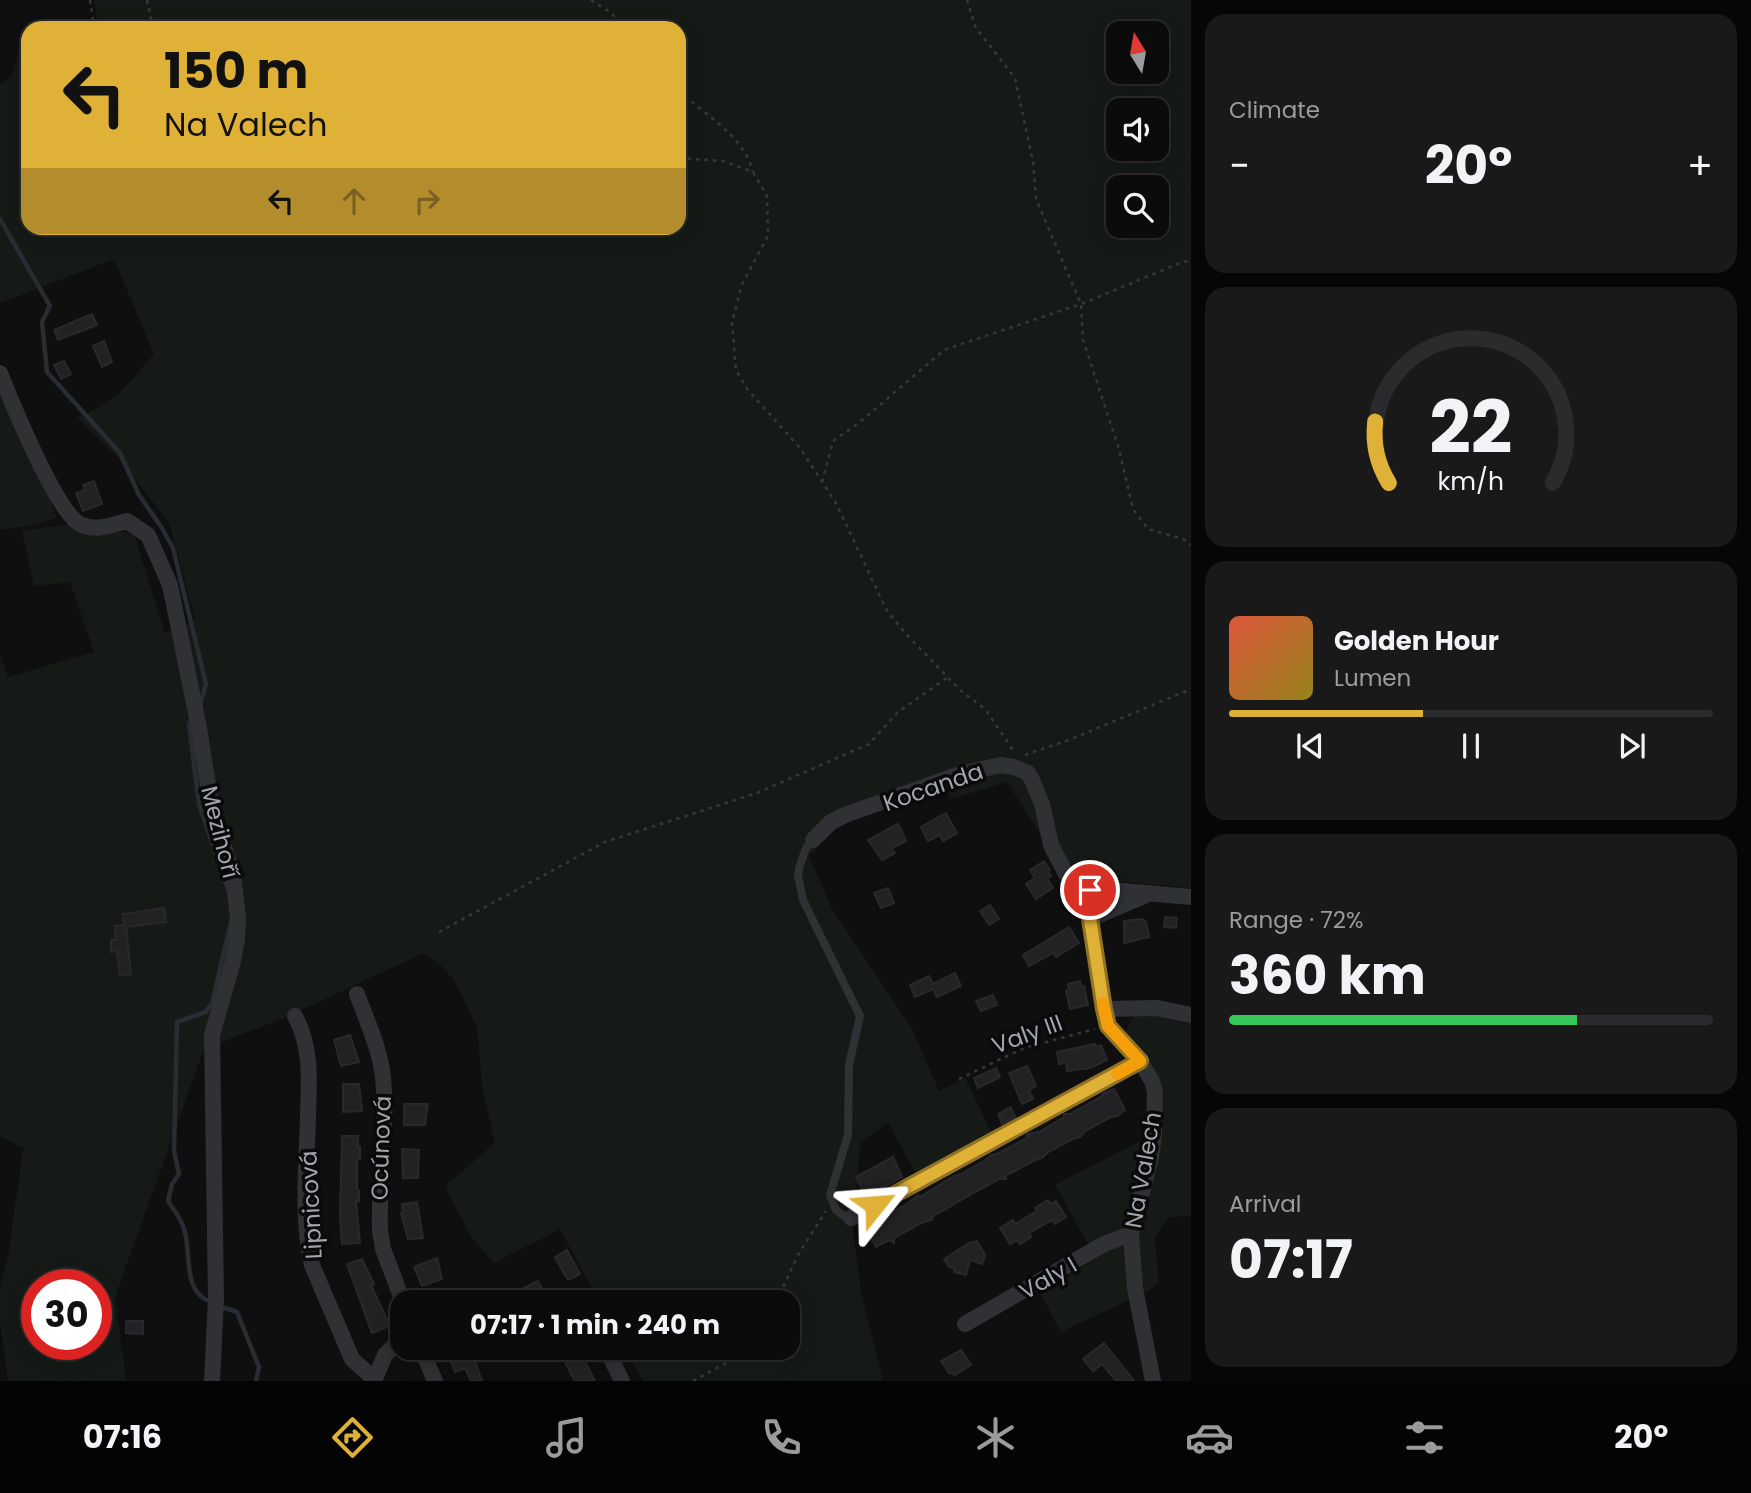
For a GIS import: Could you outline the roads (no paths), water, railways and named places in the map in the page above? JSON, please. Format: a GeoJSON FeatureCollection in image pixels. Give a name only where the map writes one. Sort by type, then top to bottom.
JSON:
{"type":"FeatureCollection","features":[{"type":"Feature","properties":{"kind":"street","name":"Mezihoří"},"geometry":{"type":"LineString","coordinates":[[0,373],[58,499],[78,524],[96,529],[127,521],[148,535],[170,586],[199,728],[212,810],[233,874],[238,918],[237,939],[212,1035],[216,1304],[212,1381]]}},
{"type":"Feature","properties":{"kind":"street","name":"Kocanda"},"geometry":{"type":"LineString","coordinates":[[813,840],[831,822],[845,815],[957,775],[1000,765],[1014,767],[1028,773],[1038,791],[1051,845],[1067,876],[1078,887],[1090,890]]}},
{"type":"Feature","properties":{"kind":"street"},"geometry":{"type":"LineString","coordinates":[[1090,890],[1191,897]]}},
{"type":"Feature","properties":{"kind":"street","name":"Na Valech"},"geometry":{"type":"LineString","coordinates":[[1090,890],[1090,919],[1108,1026],[1140,1061],[1152,1082],[1156,1106],[1151,1157],[1131,1234],[1135,1288],[1153,1381]]}},
{"type":"Feature","properties":{"kind":"street"},"geometry":{"type":"LineString","coordinates":[[1090,919],[1151,893]]}},
{"type":"Feature","properties":{"kind":"street","name":"Ocúnová"},"geometry":{"type":"LineString","coordinates":[[357,994],[376,1045],[382,1072],[380,1231],[383,1249],[398,1290]]}},
{"type":"Feature","properties":{"kind":"street"},"geometry":{"type":"LineString","coordinates":[[1104,1009],[1157,1008],[1191,1015]]}},
{"type":"Feature","properties":{"kind":"street","name":"Lipnicová"},"geometry":{"type":"LineString","coordinates":[[295,1016],[304,1037],[309,1065],[308,1251],[321,1289],[352,1359],[374,1380]]}},
{"type":"Feature","properties":{"kind":"street"},"geometry":{"type":"LineString","coordinates":[[851,1218],[1140,1061]]}},
{"type":"Feature","properties":{"kind":"street","name":"Valy I"},"geometry":{"type":"LineString","coordinates":[[965,1324],[1104,1244],[1131,1234]]}},
{"type":"Feature","properties":{"kind":"street"},"geometry":{"type":"LineString","coordinates":[[374,1380],[390,1350]]}},
{"type":"Feature","properties":{"kind":"street"},"geometry":{"type":"LineString","coordinates":[[426,1360],[435,1381]]}},
{"type":"Feature","properties":{"kind":"street"},"geometry":{"type":"LineString","coordinates":[[612,1360],[622,1381]]}},
{"type":"Feature","properties":{"kind":"lane"},"geometry":{"type":"LineString","coordinates":[[813,840],[806,848],[799,867],[803,900],[860,1016],[849,1065],[848,1135],[830,1195],[832,1203],[844,1216],[851,1218]]}},
{"type":"Feature","properties":{"kind":"waterway"},"geometry":{"type":"LineString","coordinates":[[0,219],[50,306],[42,322],[47,372],[120,453],[139,495],[173,548],[206,684],[200,705]]}},
{"type":"Feature","properties":{"kind":"waterway"},"geometry":{"type":"LineString","coordinates":[[192,719],[189,724],[199,804],[228,889]]}},
{"type":"Feature","properties":{"kind":"waterway"},"geometry":{"type":"LineString","coordinates":[[211,1302],[201,1297],[195,1289],[189,1269],[183,1226],[168,1201],[172,1184],[179,1174],[174,1151],[177,1022],[206,1012],[212,1003],[231,922]]}},
{"type":"Feature","properties":{"kind":"waterway"},"geometry":{"type":"LineString","coordinates":[[219,1306],[237,1312],[259,1367],[256,1381]]}}]}
